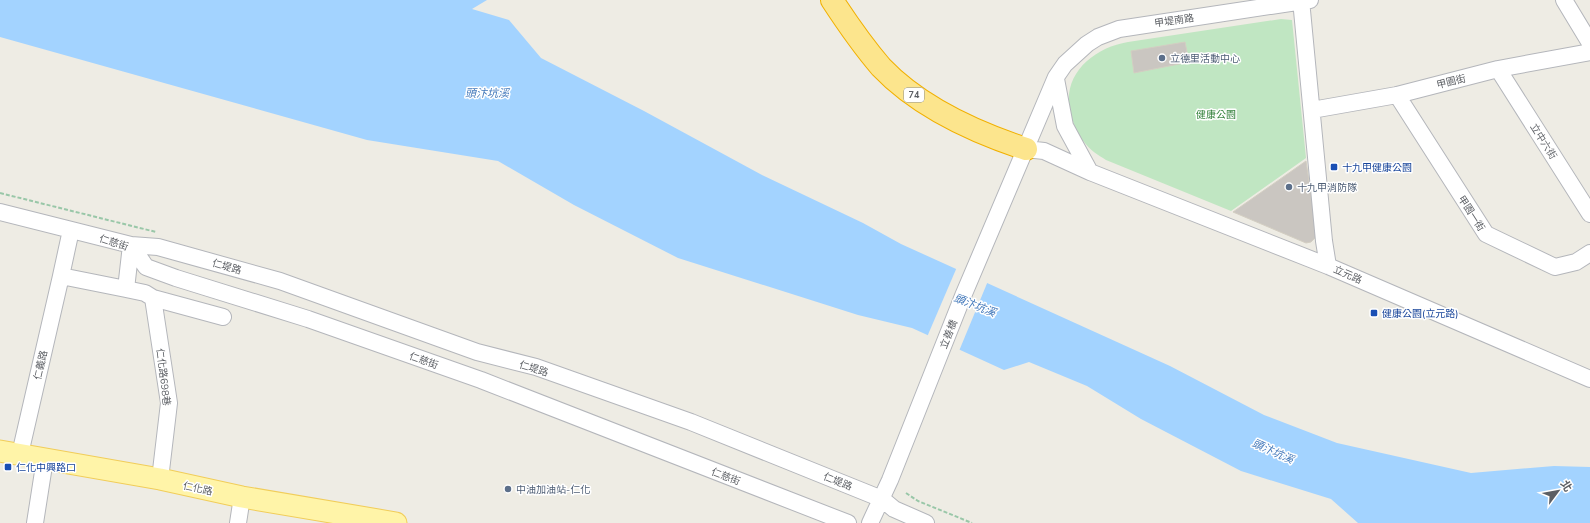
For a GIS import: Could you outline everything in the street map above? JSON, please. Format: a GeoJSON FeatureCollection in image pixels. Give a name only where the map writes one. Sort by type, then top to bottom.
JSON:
{"type":"FeatureCollection","features":[{"type":"Feature","properties":{"kind":"highway","name":"74"},"geometry":{"type":"LineString","coordinates":[[832,0],[865,47],[882,67],[908,90],[938,111],[1006,142],[1026,149]]}},
{"type":"Feature","properties":{"kind":"main road","name":"仁化路"},"geometry":{"type":"LineString","coordinates":[[10,453],[160,479],[242,497],[396,523]]}},
{"type":"Feature","properties":{"kind":"street","name":"甲堤南路"},"geometry":{"type":"LineString","coordinates":[[1026,149],[1056,77],[1065,64],[1098,37],[1114,30],[1143,24],[1303,0]]}},
{"type":"Feature","properties":{"kind":"street","name":"立元路"},"geometry":{"type":"LineString","coordinates":[[1303,0],[1324,241],[1328,266],[1590,379]]}},
{"type":"Feature","properties":{"kind":"street"},"geometry":{"type":"LineString","coordinates":[[1564,0],[1590,43]]}},
{"type":"Feature","properties":{"kind":"street","name":"甲園街"},"geometry":{"type":"LineString","coordinates":[[1312,110],[1397,95],[1498,69],[1590,52]]}},
{"type":"Feature","properties":{"kind":"street","name":"立中六街"},"geometry":{"type":"LineString","coordinates":[[1498,69],[1590,214]]}},
{"type":"Feature","properties":{"kind":"street"},"geometry":{"type":"LineString","coordinates":[[1056,77],[1065,126],[1090,172]]}},
{"type":"Feature","properties":{"kind":"street","name":"甲園一街"},"geometry":{"type":"LineString","coordinates":[[1397,95],[1486,234],[1555,267],[1576,262],[1590,252]]}},
{"type":"Feature","properties":{"kind":"street"},"geometry":{"type":"LineString","coordinates":[[1026,149],[1044,151],[1090,172],[1328,266]]}},
{"type":"Feature","properties":{"kind":"street","name":"立善橋"},"geometry":{"type":"LineString","coordinates":[[870,523],[882,499],[963,296],[1026,149]]}},
{"type":"Feature","properties":{"kind":"street","name":"仁慈街"},"geometry":{"type":"LineString","coordinates":[[0,212],[131,245],[146,267],[176,278],[308,319],[481,380],[848,523]]}},
{"type":"Feature","properties":{"kind":"street","name":"仁義路"},"geometry":{"type":"LineString","coordinates":[[10,453],[72,230]]}},
{"type":"Feature","properties":{"kind":"street"},"geometry":{"type":"LineString","coordinates":[[126,289],[131,245]]}},
{"type":"Feature","properties":{"kind":"street","name":"仁堤路"},"geometry":{"type":"LineString","coordinates":[[131,245],[158,247],[280,281],[478,352],[536,367],[692,422],[882,499],[894,510],[926,523]]}},
{"type":"Feature","properties":{"kind":"street"},"geometry":{"type":"LineString","coordinates":[[60,276],[146,292],[153,298],[223,316]]}},
{"type":"Feature","properties":{"kind":"street","name":"仁化路698巷"},"geometry":{"type":"LineString","coordinates":[[153,298],[169,403],[160,479]]}},
{"type":"Feature","properties":{"kind":"street"},"geometry":{"type":"LineString","coordinates":[[35,523],[45,459]]}},
{"type":"Feature","properties":{"kind":"street"},"geometry":{"type":"LineString","coordinates":[[238,523],[242,497]]}},
{"type":"Feature","properties":{"kind":"path"},"geometry":{"type":"LineString","coordinates":[[906,493],[918,501],[972,523]]}},
{"type":"Feature","properties":{"kind":"green space","name":"健康公園"},"geometry":{"type":"Polygon","coordinates":[[[1281,19],[1292,20],[1306,158],[1231,211],[1106,160],[1091,150],[1079,136],[1071,115],[1069,101],[1070,88],[1075,76],[1082,66],[1091,57],[1102,50],[1128,42],[1281,19]]]}},
{"type":"Feature","properties":{"kind":"water","name":"頭汴坑溪"},"geometry":{"type":"Polygon","coordinates":[[[0,0],[487,0],[472,9],[509,20],[541,58],[644,111],[762,175],[863,223],[901,244],[1170,366],[1264,415],[1337,443],[1471,473],[1554,466],[1590,467],[1590,523],[1358,523],[1331,499],[1241,471],[1141,419],[1087,386],[1029,362],[1004,370],[912,328],[858,315],[678,258],[574,205],[498,161],[367,140],[0,37],[0,0]]]}},
{"type":"Feature","properties":{"kind":"pier"},"geometry":{"type":"Polygon","coordinates":[[[957,267],[988,281],[959,351],[927,337],[957,267]]]}},
{"type":"Feature","properties":{"kind":"building"},"geometry":{"type":"Polygon","coordinates":[[[1185,42],[1189,62],[1134,73],[1131,51],[1185,42]]]}},
{"type":"Feature","properties":{"kind":"building","name":"十九甲消防隊"},"geometry":{"type":"Polygon","coordinates":[[[1306,161],[1317,236],[1311,242],[1306,243],[1233,212],[1306,161]]]}},
{"type":"Feature","properties":{"kind":"place","name":"立德里活動中心"},"geometry":{"type":"Point","coordinates":[1162,58]}},
{"type":"Feature","properties":{"kind":"place","name":"十九甲健康公園"},"geometry":{"type":"Point","coordinates":[1334,167]}},
{"type":"Feature","properties":{"kind":"place","name":"十九甲消防隊"},"geometry":{"type":"Point","coordinates":[1289,187]}},
{"type":"Feature","properties":{"kind":"place","name":"健康公園(立元路)"},"geometry":{"type":"Point","coordinates":[1374,313]}},
{"type":"Feature","properties":{"kind":"place","name":"仁化中興路口"},"geometry":{"type":"Point","coordinates":[8,467]}},
{"type":"Feature","properties":{"kind":"place","name":"中油加油站-仁化"},"geometry":{"type":"Point","coordinates":[508,489]}}]}
